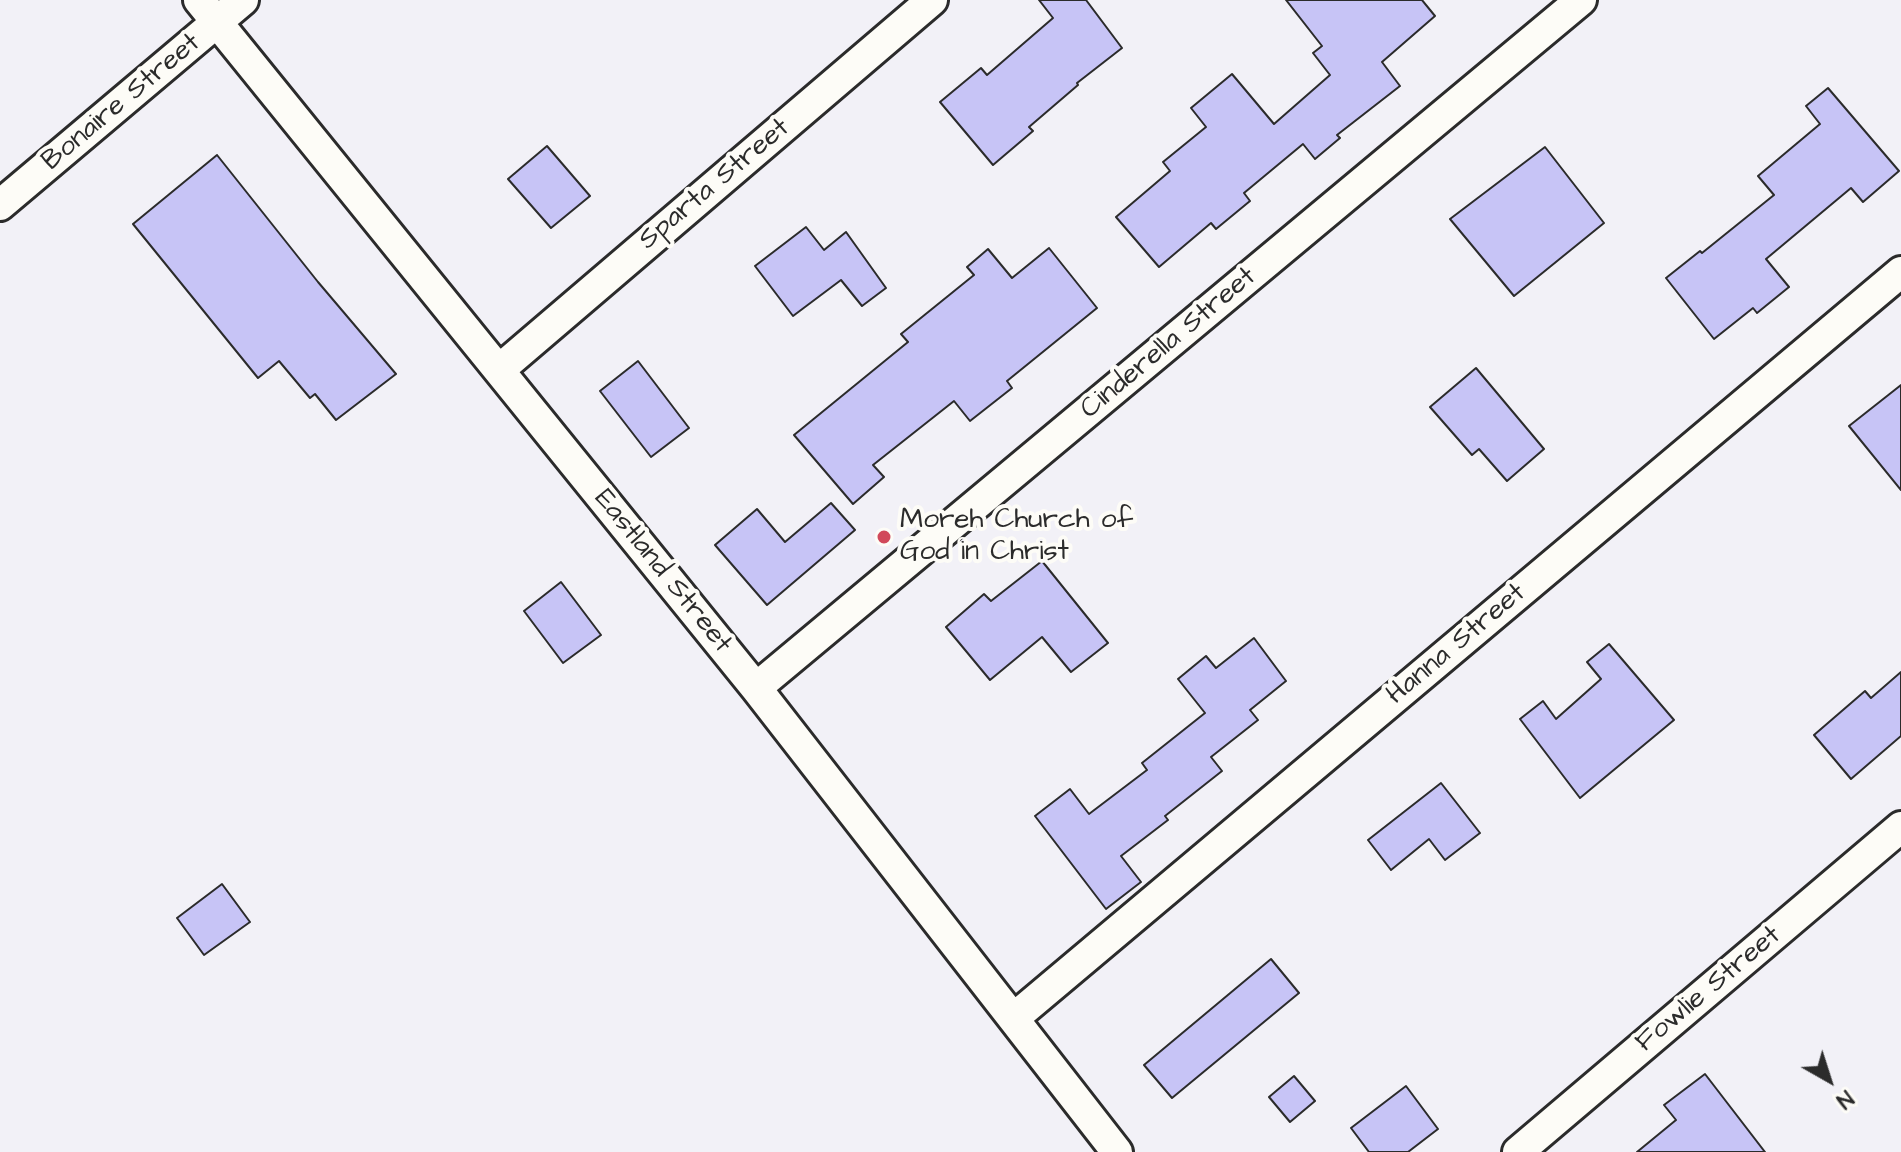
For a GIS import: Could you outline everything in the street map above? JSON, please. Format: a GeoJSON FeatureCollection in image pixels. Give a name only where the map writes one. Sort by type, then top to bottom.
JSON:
{"type":"FeatureCollection","features":[{"type":"Feature","properties":{"kind":"street","name":"Bonaire Street"},"geometry":{"type":"LineString","coordinates":[[0,205],[208,11],[243,0]]}},
{"type":"Feature","properties":{"kind":"street","name":"Sparta Street"},"geometry":{"type":"LineString","coordinates":[[499,370],[932,0]]}},
{"type":"Feature","properties":{"kind":"street","name":"Cinderella Street"},"geometry":{"type":"LineString","coordinates":[[756,688],[1581,0]]}},
{"type":"Feature","properties":{"kind":"street","name":"Eastland Street"},"geometry":{"type":"LineString","coordinates":[[208,11],[756,688],[1117,1152]]}},
{"type":"Feature","properties":{"kind":"street","name":"Hanna Street"},"geometry":{"type":"LineString","coordinates":[[1014,1018],[1901,272]]}},
{"type":"Feature","properties":{"kind":"street","name":"Fowlie Street"},"geometry":{"type":"LineString","coordinates":[[1518,1152],[1901,827]]}},
{"type":"Feature","properties":{"kind":"building"},"geometry":{"type":"Polygon","coordinates":[[[1039,0],[1086,0],[1122,48],[1077,83],[1029,127],[1033,131],[993,165],[940,102],[981,68],[987,75],[1053,18],[1039,0]]]}},
{"type":"Feature","properties":{"kind":"building"},"geometry":{"type":"Polygon","coordinates":[[[1286,0],[1422,0],[1435,16],[1382,62],[1400,86],[1337,135],[1340,138],[1315,159],[1303,144],[1244,193],[1250,201],[1216,229],[1211,223],[1159,267],[1116,217],[1170,171],[1163,162],[1206,127],[1191,108],[1232,74],[1274,124],[1330,75],[1313,53],[1322,46],[1286,0]]]}},
{"type":"Feature","properties":{"kind":"building"},"geometry":{"type":"Polygon","coordinates":[[[1828,88],[1899,171],[1863,202],[1851,188],[1766,259],[1789,287],[1757,313],[1753,308],[1714,339],[1666,278],[1774,195],[1758,176],[1820,124],[1806,106],[1828,88]]]}},
{"type":"Feature","properties":{"kind":"building"},"geometry":{"type":"Polygon","coordinates":[[[547,146],[590,196],[551,228],[508,179],[547,146]]]}},
{"type":"Feature","properties":{"kind":"building"},"geometry":{"type":"Polygon","coordinates":[[[1545,147],[1604,223],[1514,296],[1450,219],[1545,147]]]}},
{"type":"Feature","properties":{"kind":"building"},"geometry":{"type":"Polygon","coordinates":[[[217,155],[396,374],[336,420],[315,394],[310,398],[279,361],[258,378],[133,224],[217,155]]]}},
{"type":"Feature","properties":{"kind":"building"},"geometry":{"type":"Polygon","coordinates":[[[806,227],[824,250],[846,232],[886,288],[862,306],[841,280],[793,316],[755,266],[806,227]]]}},
{"type":"Feature","properties":{"kind":"building"},"geometry":{"type":"Polygon","coordinates":[[[1049,248],[1097,308],[1007,381],[1012,388],[970,421],[954,401],[873,465],[884,477],[853,504],[794,435],[908,342],[901,334],[974,275],[967,267],[988,249],[1012,278],[1049,248]]]}},
{"type":"Feature","properties":{"kind":"building"},"geometry":{"type":"Polygon","coordinates":[[[638,361],[689,428],[651,457],[600,391],[638,361]]]}},
{"type":"Feature","properties":{"kind":"building"},"geometry":{"type":"Polygon","coordinates":[[[1476,368],[1544,449],[1507,481],[1479,449],[1472,455],[1430,407],[1476,368]]]}},
{"type":"Feature","properties":{"kind":"building"},"geometry":{"type":"Polygon","coordinates":[[[1901,385],[1901,490],[1849,426],[1901,385]]]}},
{"type":"Feature","properties":{"kind":"building"},"geometry":{"type":"Polygon","coordinates":[[[831,503],[855,530],[767,605],[715,545],[757,509],[785,542],[831,503]]]}},
{"type":"Feature","properties":{"kind":"building"},"geometry":{"type":"Polygon","coordinates":[[[1042,561],[1108,643],[1071,672],[1042,637],[990,680],[946,627],[984,594],[991,601],[1042,561]]]}},
{"type":"Feature","properties":{"kind":"building"},"geometry":{"type":"Polygon","coordinates":[[[561,582],[601,635],[563,663],[524,611],[561,582]]]}},
{"type":"Feature","properties":{"kind":"building"},"geometry":{"type":"Polygon","coordinates":[[[1254,638],[1286,681],[1250,710],[1258,720],[1211,757],[1222,771],[1165,816],[1168,820],[1121,856],[1141,882],[1106,909],[1035,816],[1070,789],[1089,814],[1147,770],[1142,763],[1205,713],[1178,679],[1206,656],[1216,668],[1254,638]]]}},
{"type":"Feature","properties":{"kind":"building"},"geometry":{"type":"Polygon","coordinates":[[[1609,644],[1674,720],[1580,798],[1520,719],[1543,701],[1556,719],[1601,679],[1587,662],[1609,644]]]}},
{"type":"Feature","properties":{"kind":"building"},"geometry":{"type":"Polygon","coordinates":[[[1901,672],[1901,736],[1851,779],[1814,735],[1865,691],[1871,698],[1901,672]]]}},
{"type":"Feature","properties":{"kind":"building"},"geometry":{"type":"Polygon","coordinates":[[[1441,783],[1480,833],[1445,860],[1429,839],[1391,870],[1368,840],[1441,783]]]}},
{"type":"Feature","properties":{"kind":"building"},"geometry":{"type":"Polygon","coordinates":[[[222,884],[250,922],[204,955],[177,918],[222,884]]]}},
{"type":"Feature","properties":{"kind":"building"},"geometry":{"type":"Polygon","coordinates":[[[1271,959],[1299,993],[1172,1098],[1144,1065],[1271,959]]]}},
{"type":"Feature","properties":{"kind":"building"},"geometry":{"type":"Polygon","coordinates":[[[1705,1074],[1765,1152],[1637,1152],[1676,1120],[1664,1105],[1705,1074]]]}},
{"type":"Feature","properties":{"kind":"building"},"geometry":{"type":"Polygon","coordinates":[[[1294,1076],[1315,1101],[1290,1122],[1269,1097],[1294,1076]]]}},
{"type":"Feature","properties":{"kind":"building"},"geometry":{"type":"Polygon","coordinates":[[[1406,1086],[1438,1129],[1408,1152],[1369,1152],[1351,1128],[1406,1086]]]}},
{"type":"Feature","properties":{"kind":"place","name":"Moreh Church of God in Christ"},"geometry":{"type":"Point","coordinates":[884,537]}}]}
